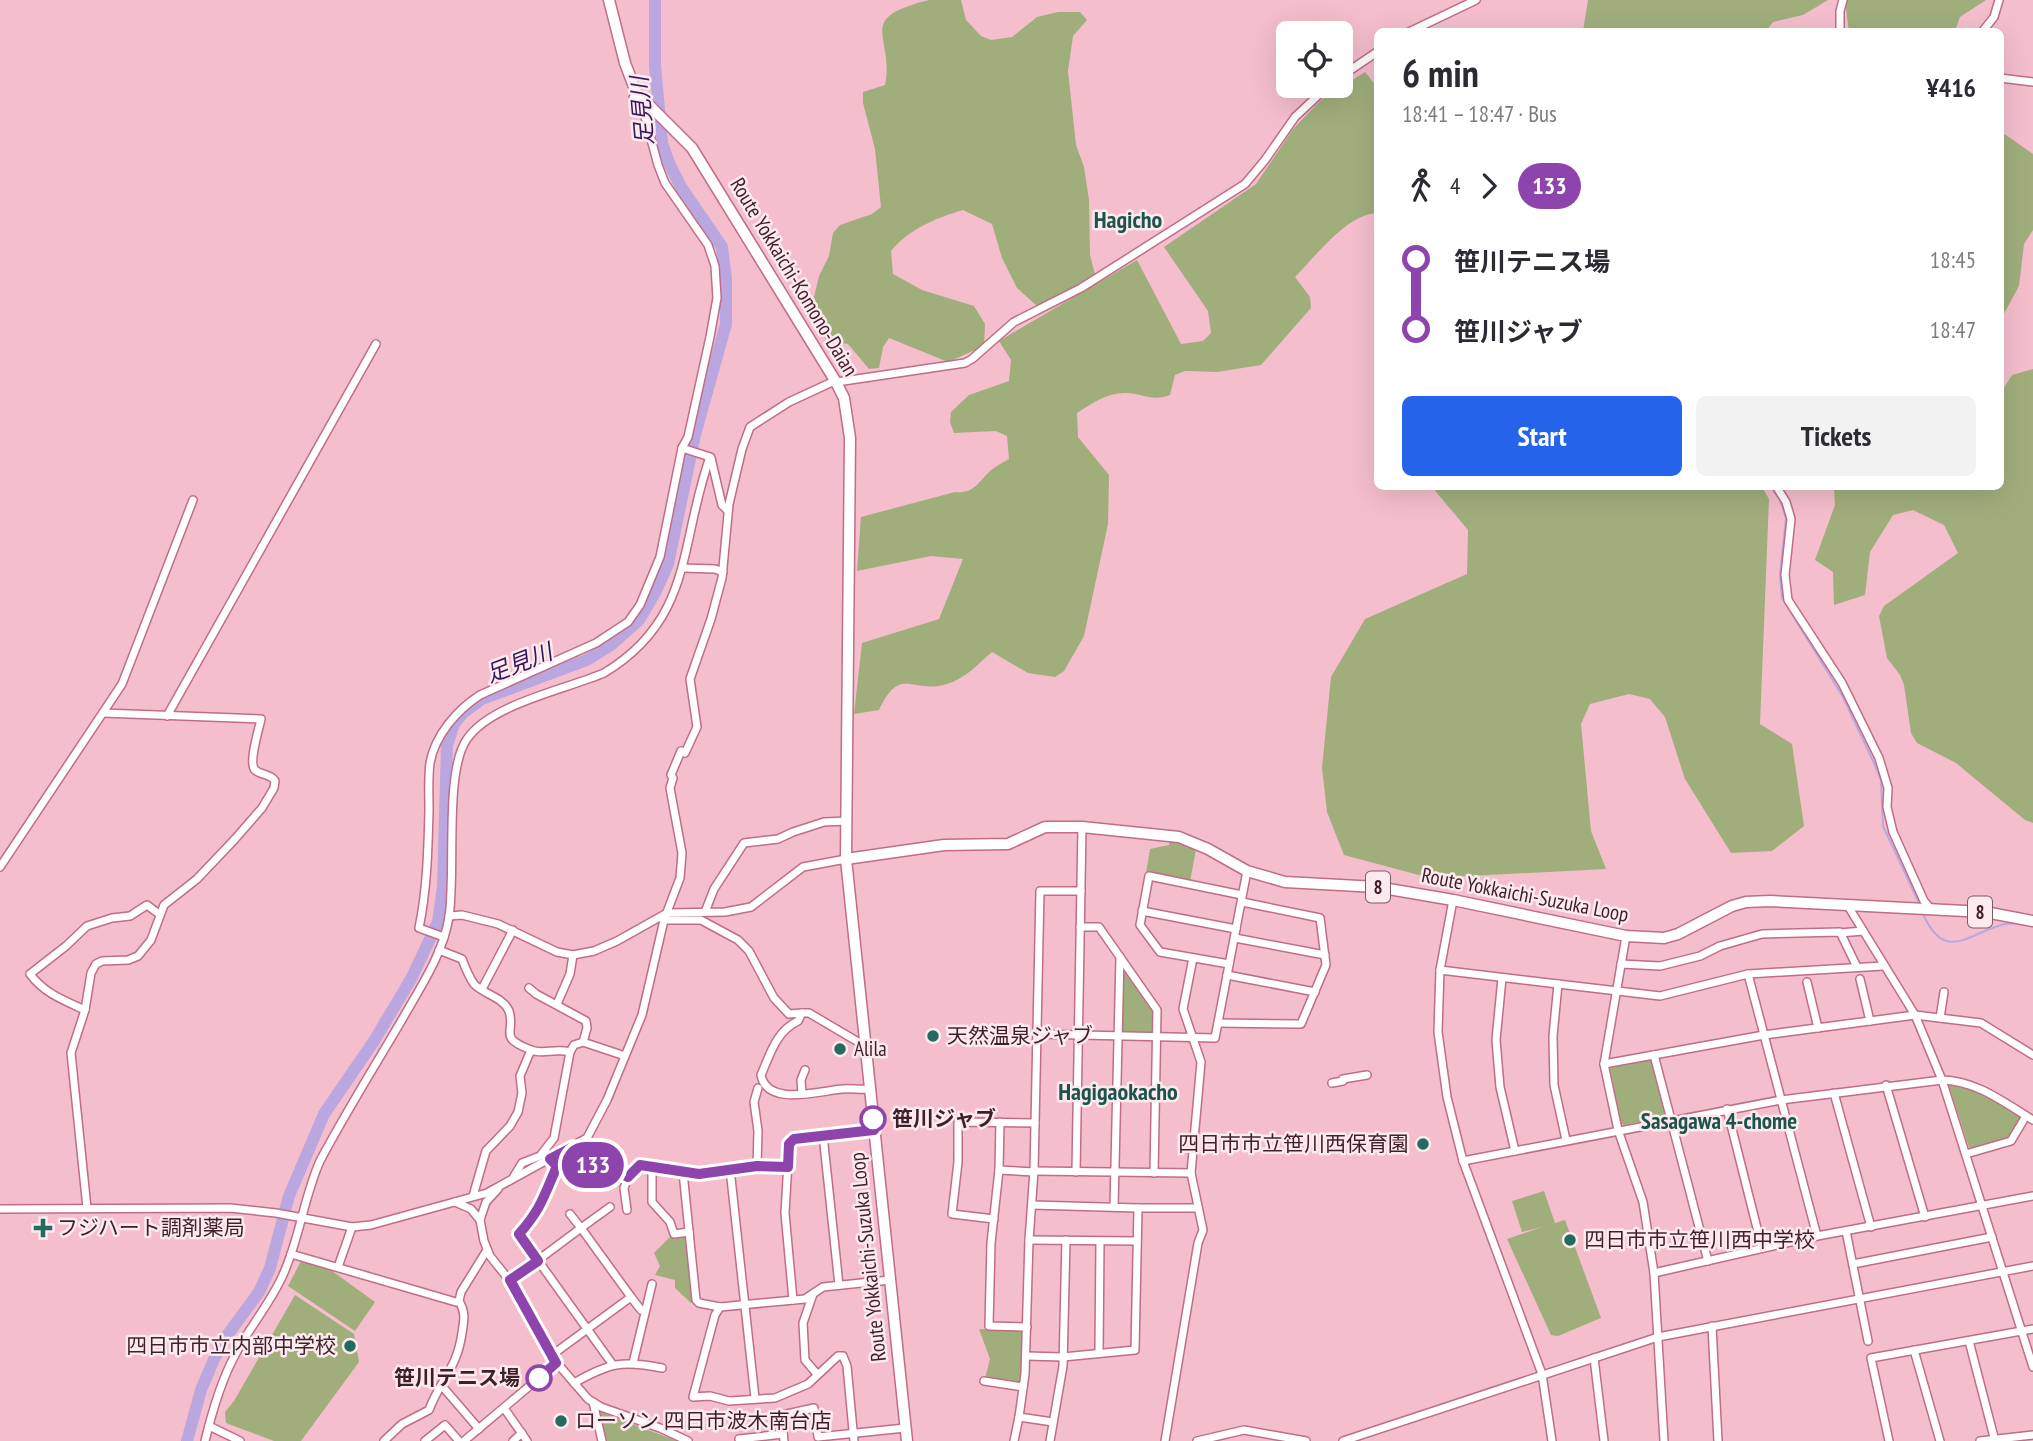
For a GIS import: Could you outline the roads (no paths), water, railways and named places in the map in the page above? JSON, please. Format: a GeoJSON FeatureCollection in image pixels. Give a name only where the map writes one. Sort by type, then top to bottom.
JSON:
{"type":"FeatureCollection","features":[{"type":"Feature","properties":{"kind":"main road","name":"Route Yokkaichi-Komono-Daian"},"geometry":{"type":"LineString","coordinates":[[609,0],[625,63],[636,92],[643,102],[692,148],[844,398],[850,438],[846,859]]}},
{"type":"Feature","properties":{"kind":"main road","name":"Route Yokkaichi-Suzuka Loop"},"geometry":{"type":"LineString","coordinates":[[906,1441],[846,859],[944,845],[1008,844],[1045,827],[1082,827],[1179,836],[1247,871],[1285,882],[1377,887],[1626,936],[1664,938],[1678,934],[1732,906],[1746,902],[1770,901],[1985,912],[2033,921]]}},
{"type":"Feature","properties":{"kind":"street"},"geometry":{"type":"LineString","coordinates":[[1417,28],[1476,0]]}},
{"type":"Feature","properties":{"kind":"street"},"geometry":{"type":"LineString","coordinates":[[1840,28],[1843,0]]}},
{"type":"Feature","properties":{"kind":"street"},"geometry":{"type":"LineString","coordinates":[[1985,28],[1994,18],[1999,0]]}},
{"type":"Feature","properties":{"kind":"street"},"geometry":{"type":"LineString","coordinates":[[1353,68],[1374,54]]}},
{"type":"Feature","properties":{"kind":"street"},"geometry":{"type":"LineString","coordinates":[[2004,78],[2033,82]]}},
{"type":"Feature","properties":{"kind":"street"},"geometry":{"type":"LineString","coordinates":[[443,937],[419,928],[428,855],[430,761],[440,737],[464,705],[480,695],[596,643],[628,622],[640,605],[660,557],[682,448],[688,437],[717,298],[715,266],[708,244],[665,183],[645,117],[633,98],[636,92]]}},
{"type":"Feature","properties":{"kind":"street"},"geometry":{"type":"LineString","coordinates":[[0,1209],[230,1208],[276,1213],[352,1227],[389,1220],[487,1193],[514,1177],[522,1163],[545,1159],[587,1138],[607,1100],[642,1014],[665,917],[680,878],[682,865],[670,788],[673,778],[671,775],[681,751],[685,753],[696,727],[690,679],[711,619],[723,572],[728,511],[750,427],[807,392],[836,382],[965,363],[972,359],[1014,322],[1082,288],[1245,184],[1295,117],[1315,98]]}},
{"type":"Feature","properties":{"kind":"street"},"geometry":{"type":"LineString","coordinates":[[167,716],[376,344]]}},
{"type":"Feature","properties":{"kind":"street"},"geometry":{"type":"LineString","coordinates":[[682,448],[710,457]]}},
{"type":"Feature","properties":{"kind":"street"},"geometry":{"type":"LineString","coordinates":[[710,457],[722,505],[728,511]]}},
{"type":"Feature","properties":{"kind":"street"},"geometry":{"type":"LineString","coordinates":[[205,1441],[234,1357],[283,1277],[308,1191],[320,1161],[420,988],[439,950],[449,916],[455,778],[458,757],[466,739],[484,720],[510,707],[582,682],[617,665],[648,639],[665,615],[683,568],[710,457]]}},
{"type":"Feature","properties":{"kind":"street"},"geometry":{"type":"LineString","coordinates":[[1778,490],[1786,502],[1791,519],[1785,575],[1788,600],[1842,683],[1875,747],[1888,788],[1887,807],[1893,832],[1928,909]]}},
{"type":"Feature","properties":{"kind":"street"},"geometry":{"type":"LineString","coordinates":[[0,867],[122,684],[193,499]]}},
{"type":"Feature","properties":{"kind":"street"},"geometry":{"type":"LineString","coordinates":[[683,568],[715,569],[723,572]]}},
{"type":"Feature","properties":{"kind":"street"},"geometry":{"type":"LineString","coordinates":[[87,1208],[71,1053],[85,1010],[91,973],[96,964],[102,961],[128,960],[138,956],[151,940],[164,905],[197,879],[235,839],[262,808],[274,788],[275,780],[272,776],[256,771],[253,766],[252,759],[261,719],[103,713]]}},
{"type":"Feature","properties":{"kind":"street"},"geometry":{"type":"LineString","coordinates":[[705,912],[714,889],[744,843],[778,839],[824,822],[847,821]]}},
{"type":"Feature","properties":{"kind":"street"},"geometry":{"type":"LineString","coordinates":[[1076,1172],[1082,827]]}},
{"type":"Feature","properties":{"kind":"street"},"geometry":{"type":"LineString","coordinates":[[449,916],[481,919],[513,930],[557,951],[573,955],[594,951],[665,917],[738,911],[751,907],[803,867],[846,859]]}},
{"type":"Feature","properties":{"kind":"street"},"geometry":{"type":"LineString","coordinates":[[1037,1034],[1215,1038],[1247,871]]}},
{"type":"Feature","properties":{"kind":"street"},"geometry":{"type":"LineString","coordinates":[[1218,1023],[1301,1024],[1326,965],[1320,918],[1149,876],[1140,925],[1160,952],[1229,964]]}},
{"type":"Feature","properties":{"kind":"street"},"geometry":{"type":"LineString","coordinates":[[1014,1441],[1026,1356],[1034,1171],[1040,891],[1081,891]]}},
{"type":"Feature","properties":{"kind":"street"},"geometry":{"type":"LineString","coordinates":[[1453,900],[1440,970],[1438,1032],[1447,1097],[1463,1161],[1542,1374],[1552,1441]]}},
{"type":"Feature","properties":{"kind":"street"},"geometry":{"type":"LineString","coordinates":[[85,1010],[52,995],[38,985],[30,974],[87,926],[112,918],[130,916],[147,905],[159,914]]}},
{"type":"Feature","properties":{"kind":"street"},"geometry":{"type":"LineString","coordinates":[[1848,906],[1915,1015],[1942,1080],[2033,1367]]}},
{"type":"Feature","properties":{"kind":"street"},"geometry":{"type":"LineString","coordinates":[[1142,911],[1325,955]]}},
{"type":"Feature","properties":{"kind":"street"},"geometry":{"type":"LineString","coordinates":[[665,917],[701,920],[738,940],[750,951],[774,998],[789,1014],[809,1013],[865,1046]]}},
{"type":"Feature","properties":{"kind":"street"},"geometry":{"type":"LineString","coordinates":[[1080,927],[1099,927],[1157,1010],[1154,1173]]}},
{"type":"Feature","properties":{"kind":"street"},"geometry":{"type":"LineString","coordinates":[[482,989],[513,930]]}},
{"type":"Feature","properties":{"kind":"street"},"geometry":{"type":"LineString","coordinates":[[1620,964],[1660,967],[1762,934],[1863,931]]}},
{"type":"Feature","properties":{"kind":"street"},"geometry":{"type":"LineString","coordinates":[[1840,933],[1857,967]]}},
{"type":"Feature","properties":{"kind":"street"},"geometry":{"type":"LineString","coordinates":[[1626,936],[1604,1064],[1618,1130],[1643,1202],[1654,1273],[1664,1441]]}},
{"type":"Feature","properties":{"kind":"street"},"geometry":{"type":"LineString","coordinates":[[439,950],[462,959],[472,981],[501,1002],[509,1012],[509,1030],[513,1040],[537,1053],[557,1049],[570,1052]]}},
{"type":"Feature","properties":{"kind":"street"},"geometry":{"type":"LineString","coordinates":[[557,1004],[570,974],[573,955]]}},
{"type":"Feature","properties":{"kind":"street"},"geometry":{"type":"LineString","coordinates":[[1114,1207],[1120,957]]}},
{"type":"Feature","properties":{"kind":"street"},"geometry":{"type":"LineString","coordinates":[[1165,1441],[1196,1253],[1203,1230],[1191,1173],[1200,1062],[1183,1009],[1193,958]]}},
{"type":"Feature","properties":{"kind":"street"},"geometry":{"type":"LineString","coordinates":[[1440,970],[1660,996],[1748,974],[1883,966]]}},
{"type":"Feature","properties":{"kind":"street"},"geometry":{"type":"LineString","coordinates":[[1748,974],[1817,1236]]}},
{"type":"Feature","properties":{"kind":"street"},"geometry":{"type":"LineString","coordinates":[[1227,975],[1315,992]]}},
{"type":"Feature","properties":{"kind":"street"},"geometry":{"type":"LineString","coordinates":[[1502,978],[1496,1040],[1500,1087],[1515,1151]]}},
{"type":"Feature","properties":{"kind":"street"},"geometry":{"type":"LineString","coordinates":[[1860,979],[1870,1021]]}},
{"type":"Feature","properties":{"kind":"street"},"geometry":{"type":"LineString","coordinates":[[1807,982],[1818,1028]]}},
{"type":"Feature","properties":{"kind":"street"},"geometry":{"type":"LineString","coordinates":[[1558,984],[1553,1037],[1554,1085],[1566,1140]]}},
{"type":"Feature","properties":{"kind":"street"},"geometry":{"type":"LineString","coordinates":[[529,988],[536,995],[586,1021],[583,1042]]}},
{"type":"Feature","properties":{"kind":"street"},"geometry":{"type":"LineString","coordinates":[[1940,1018],[1944,992]]}},
{"type":"Feature","properties":{"kind":"street"},"geometry":{"type":"LineString","coordinates":[[802,1013],[798,1021],[781,1033],[761,1075],[762,1083],[774,1093],[787,1095],[870,1088]]}},
{"type":"Feature","properties":{"kind":"street"},"geometry":{"type":"LineString","coordinates":[[1604,1064],[1765,1035],[1915,1015],[1981,1023],[2033,1055]]}},
{"type":"Feature","properties":{"kind":"street"},"geometry":{"type":"LineString","coordinates":[[545,1159],[556,1132],[570,1052],[576,1043],[583,1042],[625,1056]]}},
{"type":"Feature","properties":{"kind":"street"},"geometry":{"type":"LineString","coordinates":[[473,1196],[486,1152],[510,1126],[518,1112],[522,1093],[520,1076],[531,1050]]}},
{"type":"Feature","properties":{"kind":"street"},"geometry":{"type":"LineString","coordinates":[[1654,1055],[1708,1261]]}},
{"type":"Feature","properties":{"kind":"street"},"geometry":{"type":"LineString","coordinates":[[802,1094],[801,1080],[805,1070]]}},
{"type":"Feature","properties":{"kind":"street"},"geometry":{"type":"LineString","coordinates":[[1332,1083],[1367,1075]]}},
{"type":"Feature","properties":{"kind":"street"},"geometry":{"type":"LineString","coordinates":[[1463,1161],[1727,1109],[1942,1080],[1957,1080],[1979,1087],[2030,1118],[2011,1141],[1966,1154]]}},
{"type":"Feature","properties":{"kind":"street"},"geometry":{"type":"LineString","coordinates":[[1886,1086],[1925,1217]]}},
{"type":"Feature","properties":{"kind":"street"},"geometry":{"type":"LineString","coordinates":[[757,1166],[758,1131],[754,1102],[758,1088]]}},
{"type":"Feature","properties":{"kind":"street"},"geometry":{"type":"LineString","coordinates":[[1834,1093],[1871,1227]]}},
{"type":"Feature","properties":{"kind":"street"},"geometry":{"type":"LineString","coordinates":[[1727,1109],[1762,1248]]}},
{"type":"Feature","properties":{"kind":"street"},"geometry":{"type":"LineString","coordinates":[[994,1219],[952,1214],[958,1162],[958,1122],[1035,1123]]}},
{"type":"Feature","properties":{"kind":"street"},"geometry":{"type":"LineString","coordinates":[[1000,1122],[989,1326],[1027,1327]]}},
{"type":"Feature","properties":{"kind":"street"},"geometry":{"type":"LineString","coordinates":[[793,1300],[785,1213],[789,1144],[794,1139],[874,1130]]}},
{"type":"Feature","properties":{"kind":"street"},"geometry":{"type":"LineString","coordinates":[[824,1135],[839,1285]]}},
{"type":"Feature","properties":{"kind":"street"},"geometry":{"type":"LineString","coordinates":[[573,1147],[597,1168],[615,1171],[628,1177]]}},
{"type":"Feature","properties":{"kind":"street"},"geometry":{"type":"LineString","coordinates":[[545,1159],[557,1166],[537,1213],[519,1234],[613,1365]]}},
{"type":"Feature","properties":{"kind":"street"},"geometry":{"type":"LineString","coordinates":[[627,1210],[624,1188],[628,1177],[640,1165],[699,1174],[757,1166],[788,1167]]}},
{"type":"Feature","properties":{"kind":"street"},"geometry":{"type":"LineString","coordinates":[[652,1167],[652,1202],[670,1222],[674,1234],[689,1232]]}},
{"type":"Feature","properties":{"kind":"street"},"geometry":{"type":"LineString","coordinates":[[730,1169],[755,1398]]}},
{"type":"Feature","properties":{"kind":"street"},"geometry":{"type":"LineString","coordinates":[[999,1170],[1191,1173]]}},
{"type":"Feature","properties":{"kind":"street"},"geometry":{"type":"LineString","coordinates":[[683,1172],[696,1300],[699,1303],[720,1307],[805,1299],[823,1287],[890,1280]]}},
{"type":"Feature","properties":{"kind":"street"},"geometry":{"type":"LineString","coordinates":[[480,1220],[486,1202],[503,1184]]}},
{"type":"Feature","properties":{"kind":"street"},"geometry":{"type":"LineString","coordinates":[[1654,1273],[1817,1236],[2033,1196]]}},
{"type":"Feature","properties":{"kind":"street"},"geometry":{"type":"LineString","coordinates":[[452,1201],[471,1209],[480,1220],[487,1250],[510,1280],[556,1363],[574,1383],[593,1402],[688,1441]]}},
{"type":"Feature","properties":{"kind":"street"},"geometry":{"type":"LineString","coordinates":[[1032,1205],[1198,1208]]}},
{"type":"Feature","properties":{"kind":"street"},"geometry":{"type":"LineString","coordinates":[[510,1280],[610,1207]]}},
{"type":"Feature","properties":{"kind":"street"},"geometry":{"type":"LineString","coordinates":[[1026,1356],[1063,1357],[1135,1350],[1138,1208]]}},
{"type":"Feature","properties":{"kind":"street"},"geometry":{"type":"LineString","coordinates":[[570,1214],[641,1310]]}},
{"type":"Feature","properties":{"kind":"street"},"geometry":{"type":"LineString","coordinates":[[338,1267],[352,1227]]}},
{"type":"Feature","properties":{"kind":"street"},"geometry":{"type":"LineString","coordinates":[[1846,1231],[1868,1341]]}},
{"type":"Feature","properties":{"kind":"street"},"geometry":{"type":"LineString","coordinates":[[1853,1264],[1992,1237]]}},
{"type":"Feature","properties":{"kind":"street"},"geometry":{"type":"LineString","coordinates":[[1029,1240],[1137,1241]]}},
{"type":"Feature","properties":{"kind":"street"},"geometry":{"type":"LineString","coordinates":[[1050,1441],[1063,1357],[1066,1240]]}},
{"type":"Feature","properties":{"kind":"street"},"geometry":{"type":"LineString","coordinates":[[1099,1353],[1100,1241]]}},
{"type":"Feature","properties":{"kind":"street"},"geometry":{"type":"LineString","coordinates":[[384,1441],[402,1424],[429,1410],[460,1351],[466,1312],[459,1301],[461,1292],[487,1250]]}},
{"type":"Feature","properties":{"kind":"street"},"geometry":{"type":"LineString","coordinates":[[291,1254],[459,1301]]}},
{"type":"Feature","properties":{"kind":"street"},"geometry":{"type":"LineString","coordinates":[[1343,1441],[1658,1338],[2033,1266]]}},
{"type":"Feature","properties":{"kind":"street"},"geometry":{"type":"LineString","coordinates":[[634,1363],[652,1284]]}},
{"type":"Feature","properties":{"kind":"street"},"geometry":{"type":"LineString","coordinates":[[813,1293],[803,1323],[805,1360],[817,1374]]}},
{"type":"Feature","properties":{"kind":"street"},"geometry":{"type":"LineString","coordinates":[[552,1355],[631,1297]]}},
{"type":"Feature","properties":{"kind":"street"},"geometry":{"type":"LineString","coordinates":[[720,1307],[715,1315],[693,1397],[710,1396],[729,1401],[775,1398],[808,1384],[838,1356],[843,1356],[847,1366],[854,1437]]}},
{"type":"Feature","properties":{"kind":"street"},"geometry":{"type":"LineString","coordinates":[[1712,1326],[1718,1441]]}},
{"type":"Feature","properties":{"kind":"street"},"geometry":{"type":"LineString","coordinates":[[1889,1441],[1871,1358],[2033,1329]]}},
{"type":"Feature","properties":{"kind":"street"},"geometry":{"type":"LineString","coordinates":[[1969,1341],[1995,1440]]}},
{"type":"Feature","properties":{"kind":"street"},"geometry":{"type":"LineString","coordinates":[[1914,1350],[1940,1441]]}},
{"type":"Feature","properties":{"kind":"street"},"geometry":{"type":"LineString","coordinates":[[1594,1357],[1604,1441]]}},
{"type":"Feature","properties":{"kind":"street"},"geometry":{"type":"LineString","coordinates":[[425,1441],[445,1425],[462,1441],[556,1363]]}},
{"type":"Feature","properties":{"kind":"street"},"geometry":{"type":"LineString","coordinates":[[574,1383],[613,1365],[634,1363],[662,1368]]}},
{"type":"Feature","properties":{"kind":"street"},"geometry":{"type":"LineString","coordinates":[[984,1381],[1023,1387]]}},
{"type":"Feature","properties":{"kind":"street"},"geometry":{"type":"LineString","coordinates":[[442,1385],[479,1429]]}},
{"type":"Feature","properties":{"kind":"street"},"geometry":{"type":"LineString","coordinates":[[593,1402],[602,1441]]}},
{"type":"Feature","properties":{"kind":"street"},"geometry":{"type":"LineString","coordinates":[[504,1408],[527,1441]]}},
{"type":"Feature","properties":{"kind":"street"},"geometry":{"type":"LineString","coordinates":[[739,1439],[783,1438],[782,1422],[787,1414],[814,1409],[818,1437],[854,1437],[905,1428]]}},
{"type":"Feature","properties":{"kind":"street"},"geometry":{"type":"LineString","coordinates":[[1019,1417],[1054,1422]]}},
{"type":"Feature","properties":{"kind":"street"},"geometry":{"type":"LineString","coordinates":[[209,1426],[240,1441]]}},
{"type":"Feature","properties":{"kind":"street"},"geometry":{"type":"LineString","coordinates":[[1237,1441],[1244,1430]]}},
{"type":"Feature","properties":{"kind":"street"},"geometry":{"type":"LineString","coordinates":[[1197,1441],[1244,1430],[1306,1441]]}},
{"type":"Feature","properties":{"kind":"street"},"geometry":{"type":"LineString","coordinates":[[513,1441],[522,1433]]}},
{"type":"Feature","properties":{"kind":"street"},"geometry":{"type":"LineString","coordinates":[[1980,1441],[2033,1435]]}},
{"type":"Feature","properties":{"kind":"waterway","name":"足見川"},"geometry":{"type":"LineString","coordinates":[[187,1441],[201,1390],[215,1357],[226,1337],[259,1292],[270,1268],[289,1196],[324,1114],[374,1041],[411,979],[438,922],[443,887],[447,745],[454,724],[463,713],[482,699],[587,660],[611,645],[639,620],[668,564],[695,435],[726,324],[726,279],[722,247],[681,187],[662,143],[655,65],[655,0]]}},
{"type":"Feature","properties":{"kind":"waterway"},"geometry":{"type":"LineString","coordinates":[[1836,28],[1839,0]]}},
{"type":"Feature","properties":{"kind":"waterway"},"geometry":{"type":"LineString","coordinates":[[1773,490],[1780,500],[1786,518],[1780,575],[1782,598],[1843,697],[1873,761],[1881,780],[1883,826],[1920,905]]}},
{"type":"Feature","properties":{"kind":"waterway"},"geometry":{"type":"LineString","coordinates":[[1923,914],[1940,938],[1950,942],[1969,938],[2005,924],[2033,926]]}},
{"type":"Feature","properties":{"kind":"place","name":"天然温泉ジャブ"},"geometry":{"type":"Point","coordinates":[933,1036]}},
{"type":"Feature","properties":{"kind":"place","name":"Alila"},"geometry":{"type":"Point","coordinates":[840,1049]}},
{"type":"Feature","properties":{"kind":"place","name":"笹川ジャブ"},"geometry":{"type":"Point","coordinates":[873,1119]}},
{"type":"Feature","properties":{"kind":"place","name":"四日市市立笹川西保育園"},"geometry":{"type":"Point","coordinates":[1423,1144]}},
{"type":"Feature","properties":{"kind":"place","name":"フジハート調剤薬局"},"geometry":{"type":"Point","coordinates":[43,1228]}},
{"type":"Feature","properties":{"kind":"place","name":"四日市市立笹川西中学校"},"geometry":{"type":"Point","coordinates":[1570,1240]}},
{"type":"Feature","properties":{"kind":"place","name":"四日市市立内部中学校"},"geometry":{"type":"Point","coordinates":[350,1346]}},
{"type":"Feature","properties":{"kind":"place","name":"笹川テニス場"},"geometry":{"type":"Point","coordinates":[539,1378]}},
{"type":"Feature","properties":{"kind":"place","name":"ローソン 四日市波木南台店"},"geometry":{"type":"Point","coordinates":[561,1421]}},
{"type":"Feature","properties":{"kind":"district","name":"Hagicho"},"geometry":{"type":"Point","coordinates":[1128,220]}},
{"type":"Feature","properties":{"kind":"district","name":"Hagigaokacho"},"geometry":{"type":"Point","coordinates":[1118,1092]}},
{"type":"Feature","properties":{"kind":"district","name":"Sasagawa 4-chome"},"geometry":{"type":"Point","coordinates":[1719,1121]}}]}
